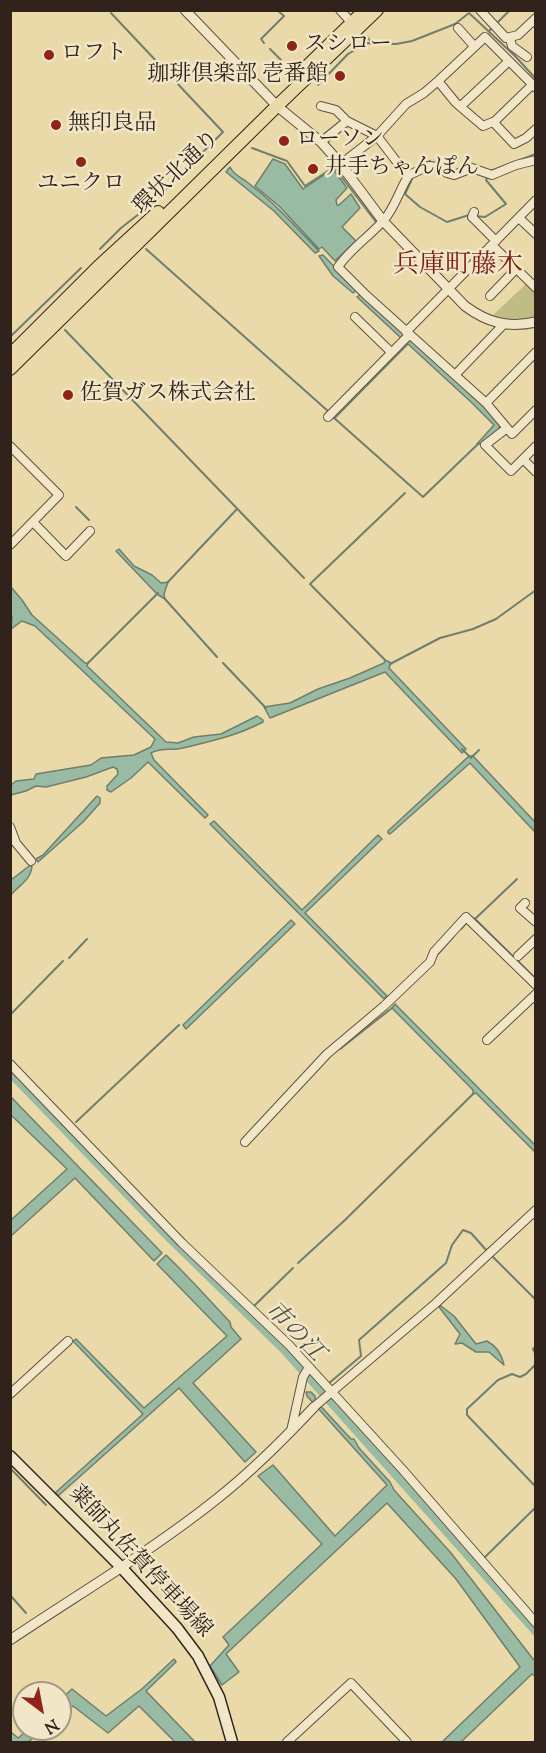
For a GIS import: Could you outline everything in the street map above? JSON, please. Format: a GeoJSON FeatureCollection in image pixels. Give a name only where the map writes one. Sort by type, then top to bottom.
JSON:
{"type":"FeatureCollection","features":[{"type":"Feature","properties":{"kind":"highway","name":"環状北通り"},"geometry":{"type":"LineString","coordinates":[[10,369],[365,10]]}},
{"type":"Feature","properties":{"kind":"highway","name":"環状北通り"},"geometry":{"type":"LineString","coordinates":[[10,355],[98,267],[377,10]]}},
{"type":"Feature","properties":{"kind":"main road","name":"薬師丸佐賀停車場線"},"geometry":{"type":"LineString","coordinates":[[10,1456],[120,1566],[177,1628],[198,1656],[219,1697],[232,1743]]}},
{"type":"Feature","properties":{"kind":"street"},"geometry":{"type":"LineString","coordinates":[[185,10],[274,103],[321,142],[341,164],[383,221],[449,290],[478,316],[503,325],[519,326],[536,322]]}},
{"type":"Feature","properties":{"kind":"street"},"geometry":{"type":"LineString","coordinates":[[340,10],[352,23]]}},
{"type":"Feature","properties":{"kind":"street"},"geometry":{"type":"LineString","coordinates":[[480,10],[494,27],[510,39],[518,35],[536,18]]}},
{"type":"Feature","properties":{"kind":"street"},"geometry":{"type":"LineString","coordinates":[[458,28],[474,46]]}},
{"type":"Feature","properties":{"kind":"street"},"geometry":{"type":"LineString","coordinates":[[341,164],[377,136],[406,104],[424,93],[485,37],[534,87],[495,121],[483,126],[441,87],[438,81]]}},
{"type":"Feature","properties":{"kind":"street"},"geometry":{"type":"LineString","coordinates":[[510,39],[512,46],[527,57]]}},
{"type":"Feature","properties":{"kind":"street"},"geometry":{"type":"LineString","coordinates":[[461,106],[509,61]]}},
{"type":"Feature","properties":{"kind":"street"},"geometry":{"type":"LineString","coordinates":[[321,105],[336,110],[347,121],[377,136],[409,175]]}},
{"type":"Feature","properties":{"kind":"street"},"geometry":{"type":"LineString","coordinates":[[321,142],[347,121]]}},
{"type":"Feature","properties":{"kind":"street"},"geometry":{"type":"LineString","coordinates":[[495,121],[514,144],[526,138],[536,129]]}},
{"type":"Feature","properties":{"kind":"street"},"geometry":{"type":"LineString","coordinates":[[536,160],[492,175],[472,168],[454,175],[439,167],[429,166],[409,175],[400,189],[393,208],[383,221],[338,267],[406,336],[486,403],[512,434],[536,410]]}},
{"type":"Feature","properties":{"kind":"street"},"geometry":{"type":"LineString","coordinates":[[328,417],[536,200]]}},
{"type":"Feature","properties":{"kind":"street"},"geometry":{"type":"LineString","coordinates":[[473,215],[516,269],[536,288]]}},
{"type":"Feature","properties":{"kind":"street"},"geometry":{"type":"LineString","coordinates":[[519,218],[536,234]]}},
{"type":"Feature","properties":{"kind":"street"},"geometry":{"type":"LineString","coordinates":[[490,296],[516,269]]}},
{"type":"Feature","properties":{"kind":"street"},"geometry":{"type":"LineString","coordinates":[[355,317],[391,352]]}},
{"type":"Feature","properties":{"kind":"street"},"geometry":{"type":"LineString","coordinates":[[455,375],[503,325]]}},
{"type":"Feature","properties":{"kind":"street"},"geometry":{"type":"LineString","coordinates":[[486,403],[536,352]]}},
{"type":"Feature","properties":{"kind":"street"},"geometry":{"type":"LineString","coordinates":[[507,428],[485,445],[511,471],[525,461],[536,446]]}},
{"type":"Feature","properties":{"kind":"street"},"geometry":{"type":"LineString","coordinates":[[10,446],[59,495],[10,545]]}},
{"type":"Feature","properties":{"kind":"street"},"geometry":{"type":"LineString","coordinates":[[525,461],[536,472]]}},
{"type":"Feature","properties":{"kind":"street"},"geometry":{"type":"LineString","coordinates":[[33,522],[66,556],[90,531]]}},
{"type":"Feature","properties":{"kind":"street"},"geometry":{"type":"LineString","coordinates":[[10,827],[16,843],[31,861]]}},
{"type":"Feature","properties":{"kind":"street"},"geometry":{"type":"LineString","coordinates":[[525,903],[520,908],[536,922]]}},
{"type":"Feature","properties":{"kind":"street"},"geometry":{"type":"LineString","coordinates":[[245,1142],[327,1054],[384,1006],[430,962],[434,952],[466,916],[536,985]]}},
{"type":"Feature","properties":{"kind":"street"},"geometry":{"type":"LineString","coordinates":[[518,956],[536,939]]}},
{"type":"Feature","properties":{"kind":"street"},"geometry":{"type":"LineString","coordinates":[[487,1040],[536,994]]}},
{"type":"Feature","properties":{"kind":"street"},"geometry":{"type":"LineString","coordinates":[[10,1064],[182,1243],[289,1345],[536,1623]]}},
{"type":"Feature","properties":{"kind":"street"},"geometry":{"type":"LineString","coordinates":[[10,1640],[219,1497],[290,1433],[318,1403],[328,1388],[436,1303],[536,1210]]}},
{"type":"Feature","properties":{"kind":"street"},"geometry":{"type":"LineString","coordinates":[[10,1394],[68,1341]]}},
{"type":"Feature","properties":{"kind":"street"},"geometry":{"type":"LineString","coordinates":[[290,1433],[303,1377],[309,1367]]}},
{"type":"Feature","properties":{"kind":"street"},"geometry":{"type":"LineString","coordinates":[[287,1743],[351,1683],[407,1743]]}},
{"type":"Feature","properties":{"kind":"shaded area"},"geometry":{"type":"Polygon","coordinates":[[[273,159],[285,164],[303,189],[333,169],[347,188],[336,200],[337,205],[351,194],[360,208],[342,227],[356,241],[335,261],[322,247],[319,249],[280,207],[255,186],[273,159]]]}},
{"type":"Feature","properties":{"kind":"shaded area"},"geometry":{"type":"Polygon","coordinates":[[[230,167],[235,174],[276,206],[319,251],[315,253],[274,211],[226,172],[230,167]]]}},
{"type":"Feature","properties":{"kind":"shaded area"},"geometry":{"type":"Polygon","coordinates":[[[323,255],[357,290],[353,293],[333,276],[319,256],[323,255]]]}},
{"type":"Feature","properties":{"kind":"shaded area"},"geometry":{"type":"Polygon","coordinates":[[[526,284],[535,293],[535,317],[511,321],[492,316],[526,284]]]}},
{"type":"Feature","properties":{"kind":"shaded area"},"geometry":{"type":"Polygon","coordinates":[[[361,294],[405,334],[401,338],[357,297],[361,294]]]}},
{"type":"Feature","properties":{"kind":"shaded area"},"geometry":{"type":"Polygon","coordinates":[[[410,338],[500,425],[499,429],[481,444],[477,444],[494,425],[408,344],[335,418],[333,417],[410,338]]]}},
{"type":"Feature","properties":{"kind":"shaded area"},"geometry":{"type":"Polygon","coordinates":[[[119,549],[134,566],[152,575],[161,583],[168,582],[164,594],[165,599],[157,594],[116,551],[119,549]]]}},
{"type":"Feature","properties":{"kind":"shaded area"},"geometry":{"type":"Polygon","coordinates":[[[11,587],[32,615],[85,663],[88,663],[87,666],[166,742],[178,743],[194,737],[221,734],[257,716],[263,720],[253,727],[224,738],[151,753],[154,760],[208,815],[205,818],[148,762],[111,792],[107,790],[107,786],[118,774],[117,769],[113,767],[86,777],[46,787],[36,786],[11,795],[11,785],[16,781],[34,779],[36,774],[91,765],[101,758],[134,755],[151,747],[155,739],[35,626],[22,621],[11,629],[11,587]]]}},
{"type":"Feature","properties":{"kind":"shaded area"},"geometry":{"type":"Polygon","coordinates":[[[385,660],[391,663],[389,668],[466,749],[462,753],[385,672],[270,718],[264,707],[290,703],[318,689],[384,663],[385,660]]]}},
{"type":"Feature","properties":{"kind":"shaded area"},"geometry":{"type":"Polygon","coordinates":[[[469,756],[473,756],[535,822],[535,832],[470,763],[390,834],[388,833],[388,831],[469,756]]]}},
{"type":"Feature","properties":{"kind":"shaded area"},"geometry":{"type":"Polygon","coordinates":[[[97,796],[100,798],[100,803],[83,822],[38,862],[36,859],[43,855],[97,796]]]}},
{"type":"Feature","properties":{"kind":"shaded area"},"geometry":{"type":"Polygon","coordinates":[[[214,821],[302,910],[378,835],[382,839],[305,913],[387,996],[384,999],[210,824],[214,821]]]}},
{"type":"Feature","properties":{"kind":"shaded area"},"geometry":{"type":"Polygon","coordinates":[[[32,866],[29,875],[11,895],[11,880],[32,866]]]}},
{"type":"Feature","properties":{"kind":"shaded area"},"geometry":{"type":"Polygon","coordinates":[[[291,920],[295,924],[186,1029],[183,1025],[291,920]]]}},
{"type":"Feature","properties":{"kind":"shaded area"},"geometry":{"type":"Polygon","coordinates":[[[395,1004],[535,1145],[535,1152],[476,1093],[473,1094],[473,1090],[392,1008],[395,1004]]]}},
{"type":"Feature","properties":{"kind":"shaded area"},"geometry":{"type":"Polygon","coordinates":[[[11,1097],[162,1253],[154,1261],[75,1178],[11,1236],[11,1220],[67,1169],[11,1115],[11,1097]]]}},
{"type":"Feature","properties":{"kind":"shaded area"},"geometry":{"type":"Polygon","coordinates":[[[166,1255],[230,1322],[231,1327],[241,1339],[193,1383],[256,1452],[245,1462],[179,1388],[58,1496],[55,1493],[143,1414],[73,1341],[76,1339],[144,1408],[227,1336],[157,1264],[166,1255]]]}},
{"type":"Feature","properties":{"kind":"shaded area"},"geometry":{"type":"Polygon","coordinates":[[[441,1306],[454,1316],[476,1344],[487,1341],[493,1345],[504,1365],[489,1352],[476,1352],[462,1343],[455,1344],[460,1334],[439,1307],[441,1306]]]}},
{"type":"Feature","properties":{"kind":"shaded area"},"geometry":{"type":"Polygon","coordinates":[[[306,1392],[311,1392],[315,1400],[351,1439],[354,1439],[394,1490],[451,1553],[535,1660],[536,1677],[532,1674],[461,1742],[442,1742],[520,1667],[456,1579],[387,1503],[226,1654],[239,1672],[222,1685],[210,1666],[229,1645],[223,1637],[322,1544],[258,1476],[273,1465],[335,1536],[387,1485],[307,1396],[306,1392]]]}},
{"type":"Feature","properties":{"kind":"shaded area"},"geometry":{"type":"Polygon","coordinates":[[[174,1659],[176,1662],[146,1691],[195,1742],[175,1742],[139,1706],[108,1733],[72,1707],[72,1689],[106,1716],[143,1688],[174,1659]]]}},
{"type":"Feature","properties":{"kind":"shaded area"},"geometry":{"type":"Polygon","coordinates":[[[11,1732],[12,1741],[29,1741],[11,1742],[11,1732]]]}},
{"type":"Feature","properties":{"kind":"waterway"},"geometry":{"type":"LineString","coordinates":[[489,31],[510,10]]}},
{"type":"Feature","properties":{"kind":"waterway"},"geometry":{"type":"LineString","coordinates":[[264,43],[261,39],[284,16],[278,11]]}},
{"type":"Feature","properties":{"kind":"waterway"},"geometry":{"type":"LineString","coordinates":[[100,249],[121,228],[149,206],[223,132],[111,13]]}},
{"type":"Feature","properties":{"kind":"waterway"},"geometry":{"type":"LineString","coordinates":[[318,85],[348,54],[367,43],[396,44],[412,41],[455,24],[469,13],[536,79]]}},
{"type":"Feature","properties":{"kind":"waterway"},"geometry":{"type":"LineString","coordinates":[[367,36],[371,42]]}},
{"type":"Feature","properties":{"kind":"waterway"},"geometry":{"type":"LineString","coordinates":[[270,49],[281,60]]}},
{"type":"Feature","properties":{"kind":"waterway"},"geometry":{"type":"LineString","coordinates":[[286,66],[290,70],[287,73]]}},
{"type":"Feature","properties":{"kind":"waterway"},"geometry":{"type":"LineString","coordinates":[[252,148],[287,161],[305,186],[334,167],[376,222]]}},
{"type":"Feature","properties":{"kind":"waterway"},"geometry":{"type":"LineString","coordinates":[[475,216],[485,217],[506,204],[486,180],[490,171],[536,154]]}},
{"type":"Feature","properties":{"kind":"waterway"},"geometry":{"type":"LineString","coordinates":[[419,166],[430,161]]}},
{"type":"Feature","properties":{"kind":"waterway"},"geometry":{"type":"LineString","coordinates":[[412,179],[405,194],[420,207],[447,222],[469,215]]}},
{"type":"Feature","properties":{"kind":"waterway"},"geometry":{"type":"LineString","coordinates":[[146,249],[329,412]]}},
{"type":"Feature","properties":{"kind":"waterway"},"geometry":{"type":"LineString","coordinates":[[10,337],[81,268]]}},
{"type":"Feature","properties":{"kind":"waterway"},"geometry":{"type":"LineString","coordinates":[[65,330],[304,578]]}},
{"type":"Feature","properties":{"kind":"waterway"},"geometry":{"type":"LineString","coordinates":[[333,417],[423,497],[479,443]]}},
{"type":"Feature","properties":{"kind":"waterway"},"geometry":{"type":"LineString","coordinates":[[385,660],[310,584],[405,493]]}},
{"type":"Feature","properties":{"kind":"waterway"},"geometry":{"type":"LineString","coordinates":[[76,507],[89,520]]}},
{"type":"Feature","properties":{"kind":"waterway"},"geometry":{"type":"LineString","coordinates":[[167,583],[237,509]]}},
{"type":"Feature","properties":{"kind":"waterway"},"geometry":{"type":"LineString","coordinates":[[390,664],[440,638],[473,629],[496,619],[536,590]]}},
{"type":"Feature","properties":{"kind":"waterway"},"geometry":{"type":"LineString","coordinates":[[88,663],[158,593]]}},
{"type":"Feature","properties":{"kind":"waterway"},"geometry":{"type":"LineString","coordinates":[[165,599],[217,657]]}},
{"type":"Feature","properties":{"kind":"waterway"},"geometry":{"type":"LineString","coordinates":[[223,663],[266,708]]}},
{"type":"Feature","properties":{"kind":"waterway"},"geometry":{"type":"LineString","coordinates":[[462,749],[471,758],[479,750]]}},
{"type":"Feature","properties":{"kind":"waterway"},"geometry":{"type":"LineString","coordinates":[[473,918],[475,919],[517,879]]}},
{"type":"Feature","properties":{"kind":"waterway"},"geometry":{"type":"LineString","coordinates":[[475,919],[536,979]]}},
{"type":"Feature","properties":{"kind":"waterway"},"geometry":{"type":"LineString","coordinates":[[461,929],[467,922]]}},
{"type":"Feature","properties":{"kind":"waterway"},"geometry":{"type":"LineString","coordinates":[[438,954],[454,936]]}},
{"type":"Feature","properties":{"kind":"waterway"},"geometry":{"type":"LineString","coordinates":[[69,958],[87,939]]}},
{"type":"Feature","properties":{"kind":"waterway"},"geometry":{"type":"LineString","coordinates":[[10,1015],[63,961]]}},
{"type":"Feature","properties":{"kind":"waterway"},"geometry":{"type":"LineString","coordinates":[[340,1049],[392,1008]]}},
{"type":"Feature","properties":{"kind":"waterway"},"geometry":{"type":"LineString","coordinates":[[76,1122],[179,1025]]}},
{"type":"Feature","properties":{"kind":"waterway","name":"市の江"},"geometry":{"type":"LineString","coordinates":[[10,1073],[170,1239],[285,1351],[536,1632]]}},
{"type":"Feature","properties":{"kind":"waterway"},"geometry":{"type":"LineString","coordinates":[[298,1263],[473,1094]]}},
{"type":"Feature","properties":{"kind":"waterway"},"geometry":{"type":"LineString","coordinates":[[328,1384],[361,1356],[359,1340],[446,1263],[452,1245],[463,1230],[471,1233],[487,1251]]}},
{"type":"Feature","properties":{"kind":"waterway"},"geometry":{"type":"LineString","coordinates":[[491,1255],[536,1300]]}},
{"type":"Feature","properties":{"kind":"waterway"},"geometry":{"type":"LineString","coordinates":[[255,1305],[293,1268]]}},
{"type":"Feature","properties":{"kind":"waterway"},"geometry":{"type":"LineString","coordinates":[[536,1346],[533,1349],[536,1355]]}},
{"type":"Feature","properties":{"kind":"waterway"},"geometry":{"type":"LineString","coordinates":[[536,1364],[520,1377],[512,1374],[498,1380],[467,1409],[467,1415],[536,1487]]}},
{"type":"Feature","properties":{"kind":"waterway"},"geometry":{"type":"LineString","coordinates":[[10,1468],[46,1505]]}},
{"type":"Feature","properties":{"kind":"waterway"},"geometry":{"type":"LineString","coordinates":[[484,1558],[536,1507]]}},
{"type":"Feature","properties":{"kind":"waterway"},"geometry":{"type":"LineString","coordinates":[[10,1595],[26,1613]]}},
{"type":"Feature","properties":{"kind":"place","name":"スシロー"},"geometry":{"type":"Point","coordinates":[292,46]}},
{"type":"Feature","properties":{"kind":"place","name":"ロフト"},"geometry":{"type":"Point","coordinates":[49,55]}},
{"type":"Feature","properties":{"kind":"place","name":"珈琲倶楽部 壱番館"},"geometry":{"type":"Point","coordinates":[340,76]}},
{"type":"Feature","properties":{"kind":"place","name":"無印良品"},"geometry":{"type":"Point","coordinates":[56,125]}},
{"type":"Feature","properties":{"kind":"place","name":"ローソン"},"geometry":{"type":"Point","coordinates":[284,141]}},
{"type":"Feature","properties":{"kind":"place","name":"ユニクロ"},"geometry":{"type":"Point","coordinates":[81,162]}},
{"type":"Feature","properties":{"kind":"place","name":"井手ちゃんぽん"},"geometry":{"type":"Point","coordinates":[313,169]}},
{"type":"Feature","properties":{"kind":"place","name":"佐賀ガス株式会社"},"geometry":{"type":"Point","coordinates":[68,395]}},
{"type":"Feature","properties":{"kind":"district","name":"兵庫町藤木"},"geometry":{"type":"Point","coordinates":[458,268]}}]}
